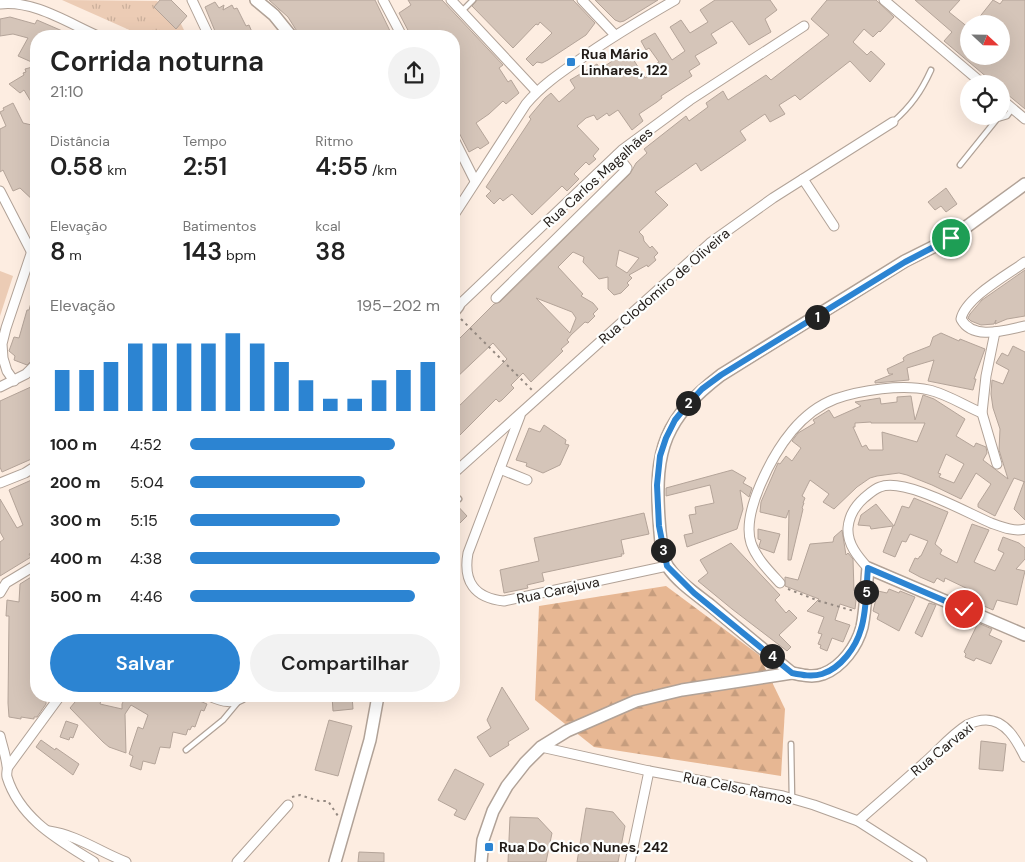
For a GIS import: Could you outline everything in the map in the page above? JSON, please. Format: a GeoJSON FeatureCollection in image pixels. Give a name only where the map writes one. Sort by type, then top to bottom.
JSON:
{"type":"FeatureCollection","features":[{"type":"Feature","properties":{"kind":"street"},"geometry":{"type":"LineString","coordinates":[[192,0],[205,30]]}},
{"type":"Feature","properties":{"kind":"street"},"geometry":{"type":"LineString","coordinates":[[256,0],[286,30]]}},
{"type":"Feature","properties":{"kind":"street"},"geometry":{"type":"LineString","coordinates":[[383,0],[399,30]]}},
{"type":"Feature","properties":{"kind":"street"},"geometry":{"type":"LineString","coordinates":[[451,0],[536,92]]}},
{"type":"Feature","properties":{"kind":"street"},"geometry":{"type":"LineString","coordinates":[[582,0],[615,35]]}},
{"type":"Feature","properties":{"kind":"street"},"geometry":{"type":"LineString","coordinates":[[460,206],[526,104],[536,92],[615,35],[674,0]]}},
{"type":"Feature","properties":{"kind":"street"},"geometry":{"type":"LineString","coordinates":[[884,0],[972,75]]}},
{"type":"Feature","properties":{"kind":"street"},"geometry":{"type":"LineString","coordinates":[[0,4],[21,4],[34,8],[84,30]]}},
{"type":"Feature","properties":{"kind":"street","name":"Rua Carlos Magalhães"},"geometry":{"type":"LineString","coordinates":[[460,306],[617,155],[690,100],[804,26]]}},
{"type":"Feature","properties":{"kind":"street"},"geometry":{"type":"LineString","coordinates":[[1010,106],[1025,119]]}},
{"type":"Feature","properties":{"kind":"street","name":"Rua Clodomiro de Oliveira"},"geometry":{"type":"LineString","coordinates":[[460,468],[710,243],[744,218],[893,122]]}},
{"type":"Feature","properties":{"kind":"street"},"geometry":{"type":"LineString","coordinates":[[460,151],[475,182]]}},
{"type":"Feature","properties":{"kind":"street"},"geometry":{"type":"LineString","coordinates":[[496,298],[626,170],[627,168],[617,155]]}},
{"type":"Feature","properties":{"kind":"street"},"geometry":{"type":"LineString","coordinates":[[803,179],[834,226]]}},
{"type":"Feature","properties":{"kind":"street"},"geometry":{"type":"LineString","coordinates":[[792,673],[694,593],[667,566],[659,526],[657,475],[666,438],[675,420],[702,389],[734,366],[905,262],[951,238],[1025,184]]}},
{"type":"Feature","properties":{"kind":"street"},"geometry":{"type":"LineString","coordinates":[[0,191],[30,249]]}},
{"type":"Feature","properties":{"kind":"street"},"geometry":{"type":"LineString","coordinates":[[14,381],[1,358],[2,344],[30,259]]}},
{"type":"Feature","properties":{"kind":"street"},"geometry":{"type":"LineString","coordinates":[[1025,262],[972,300],[962,314],[961,319],[969,329],[985,332],[1025,326]]}},
{"type":"Feature","properties":{"kind":"street"},"geometry":{"type":"LineString","coordinates":[[995,332],[986,376],[982,413],[997,464]]}},
{"type":"Feature","properties":{"kind":"street"},"geometry":{"type":"LineString","coordinates":[[0,387],[14,381],[30,370]]}},
{"type":"Feature","properties":{"kind":"street"},"geometry":{"type":"LineString","coordinates":[[780,583],[768,570],[751,542],[751,519],[756,496],[776,455],[794,429],[809,415],[823,404],[848,395],[899,388],[936,392],[982,413]]}},
{"type":"Feature","properties":{"kind":"street","name":"Rua Carajuva"},"geometry":{"type":"LineString","coordinates":[[520,413],[468,553],[466,566],[468,578],[475,589],[485,597],[504,601],[667,566]]}},
{"type":"Feature","properties":{"kind":"street"},"geometry":{"type":"LineString","coordinates":[[500,469],[527,480]]}},
{"type":"Feature","properties":{"kind":"street"},"geometry":{"type":"LineString","coordinates":[[0,483],[30,470]]}},
{"type":"Feature","properties":{"kind":"street"},"geometry":{"type":"LineString","coordinates":[[1024,531],[994,524],[923,493],[894,485],[880,487],[858,504],[849,520],[848,534],[853,550],[868,568],[1025,635]]}},
{"type":"Feature","properties":{"kind":"street"},"geometry":{"type":"LineString","coordinates":[[481,862],[483,840],[493,812],[507,786],[525,763],[541,747],[567,731],[636,701],[682,690],[792,673],[806,676],[822,674],[839,663],[855,643],[861,628],[868,568]]}},
{"type":"Feature","properties":{"kind":"street"},"geometry":{"type":"LineString","coordinates":[[0,593],[6,583],[30,569]]}},
{"type":"Feature","properties":{"kind":"street"},"geometry":{"type":"LineString","coordinates":[[5,773],[56,702]]}},
{"type":"Feature","properties":{"kind":"street"},"geometry":{"type":"LineString","coordinates":[[335,862],[370,740],[377,702]]}},
{"type":"Feature","properties":{"kind":"street","name":"Rua Carvaxi"},"geometry":{"type":"LineString","coordinates":[[858,821],[947,741],[966,726],[976,722],[994,721],[1003,726],[1016,740],[1025,757]]}},
{"type":"Feature","properties":{"kind":"street"},"geometry":{"type":"LineString","coordinates":[[0,736],[5,773],[20,805],[46,831],[94,862]]}},
{"type":"Feature","properties":{"kind":"street","name":"Rua Celso Ramos"},"geometry":{"type":"LineString","coordinates":[[541,747],[649,771],[792,799],[834,811],[858,821],[922,862]]}},
{"type":"Feature","properties":{"kind":"street"},"geometry":{"type":"LineString","coordinates":[[630,862],[649,771]]}},
{"type":"Feature","properties":{"kind":"street"},"geometry":{"type":"LineString","coordinates":[[237,862],[288,805]]}},
{"type":"Feature","properties":{"kind":"street"},"geometry":{"type":"LineString","coordinates":[[46,831],[70,835],[126,862]]}},
{"type":"Feature","properties":{"kind":"lane"},"geometry":{"type":"LineString","coordinates":[[462,11],[473,0]]}},
{"type":"Feature","properties":{"kind":"lane"},"geometry":{"type":"LineString","coordinates":[[893,122],[910,105],[921,90],[930,70]]}},
{"type":"Feature","properties":{"kind":"lane"},"geometry":{"type":"LineString","coordinates":[[960,165],[997,119],[1007,116],[1013,109]]}},
{"type":"Feature","properties":{"kind":"lane"},"geometry":{"type":"LineString","coordinates":[[186,750],[223,720],[239,702]]}},
{"type":"Feature","properties":{"kind":"lane"},"geometry":{"type":"LineString","coordinates":[[791,744],[792,799]]}},
{"type":"Feature","properties":{"kind":"path"},"geometry":{"type":"LineString","coordinates":[[460,312],[538,396]]}},
{"type":"Feature","properties":{"kind":"path"},"geometry":{"type":"LineString","coordinates":[[780,583],[799,594],[864,614]]}},
{"type":"Feature","properties":{"kind":"path"},"geometry":{"type":"LineString","coordinates":[[288,805],[295,796],[319,801],[326,800],[346,825]]}},
{"type":"Feature","properties":{"kind":"green space"},"geometry":{"type":"Polygon","coordinates":[[[62,0],[157,1],[180,22],[184,30],[130,30],[62,0]]]}},
{"type":"Feature","properties":{"kind":"green space"},"geometry":{"type":"Polygon","coordinates":[[[0,271],[13,276],[0,316],[0,271]]]}},
{"type":"Feature","properties":{"kind":"green space"},"geometry":{"type":"Polygon","coordinates":[[[666,586],[759,655],[785,709],[781,776],[594,747],[535,700],[539,606],[666,586]]]}},
{"type":"Feature","properties":{"kind":"building"},"geometry":{"type":"Polygon","coordinates":[[[160,0],[171,0],[187,16],[176,29],[154,7],[160,0]]]}},
{"type":"Feature","properties":{"kind":"building"},"geometry":{"type":"Polygon","coordinates":[[[269,0],[375,0],[390,30],[296,30],[288,17],[269,0]]]}},
{"type":"Feature","properties":{"kind":"building"},"geometry":{"type":"Polygon","coordinates":[[[408,0],[442,0],[503,65],[499,68],[508,82],[511,80],[519,93],[506,104],[503,101],[476,123],[489,143],[480,149],[478,147],[469,152],[460,135],[460,30],[408,30],[399,13],[411,5],[408,0]]]}},
{"type":"Feature","properties":{"kind":"building"},"geometry":{"type":"Polygon","coordinates":[[[477,0],[573,0],[595,23],[586,35],[548,60],[542,63],[537,62],[533,66],[526,59],[552,33],[540,22],[513,48],[472,6],[477,0]]]}},
{"type":"Feature","properties":{"kind":"building"},"geometry":{"type":"Polygon","coordinates":[[[595,0],[658,0],[620,22],[615,20],[595,0]]]}},
{"type":"Feature","properties":{"kind":"building"},"geometry":{"type":"Polygon","coordinates":[[[715,0],[770,0],[777,10],[765,19],[771,32],[749,45],[732,21],[711,34],[717,43],[695,56],[700,64],[689,71],[692,76],[661,96],[662,98],[639,114],[643,121],[632,130],[618,110],[609,116],[607,113],[597,120],[594,115],[586,118],[577,126],[599,149],[593,156],[596,159],[589,165],[586,162],[574,174],[579,179],[567,191],[562,186],[532,215],[512,194],[503,201],[500,198],[494,204],[486,196],[491,191],[486,187],[531,119],[529,117],[545,98],[551,93],[559,102],[575,88],[570,80],[597,64],[600,69],[614,60],[610,54],[617,50],[621,56],[628,51],[645,78],[658,69],[656,64],[659,62],[649,48],[646,50],[641,41],[655,33],[672,60],[685,51],[670,27],[681,20],[690,33],[708,22],[700,10],[715,0]]]}},
{"type":"Feature","properties":{"kind":"building"},"geometry":{"type":"Polygon","coordinates":[[[827,0],[876,0],[894,17],[873,37],[864,29],[853,42],[867,55],[871,51],[885,64],[870,82],[850,61],[800,100],[795,95],[779,105],[785,114],[770,122],[765,114],[740,131],[746,140],[701,171],[696,163],[655,192],[668,205],[639,232],[650,248],[652,246],[658,253],[654,257],[656,260],[648,267],[647,265],[629,275],[632,278],[627,283],[629,285],[621,293],[614,295],[608,289],[608,277],[599,279],[583,262],[584,257],[573,252],[558,267],[583,294],[581,296],[593,303],[598,309],[593,314],[595,316],[588,323],[585,322],[571,335],[567,340],[569,342],[561,349],[563,351],[531,382],[523,373],[511,385],[514,388],[502,400],[499,402],[496,399],[460,435],[460,405],[507,359],[493,343],[460,374],[460,338],[494,304],[500,302],[630,174],[636,163],[647,153],[644,149],[686,116],[689,121],[708,107],[706,103],[723,91],[728,100],[766,75],[771,80],[829,35],[811,19],[827,0]],[[619,250],[616,266],[627,273],[639,258],[619,250]],[[536,298],[570,333],[576,318],[572,312],[536,298]]]}},
{"type":"Feature","properties":{"kind":"building"},"geometry":{"type":"Polygon","coordinates":[[[915,0],[960,0],[949,12],[960,21],[960,54],[944,41],[952,32],[915,0]]]}},
{"type":"Feature","properties":{"kind":"building"},"geometry":{"type":"Polygon","coordinates":[[[993,0],[1000,4],[1003,0],[1025,0],[1025,109],[1010,96],[1010,75],[984,75],[972,65],[1010,65],[1010,15],[981,15],[993,0]]]}},
{"type":"Feature","properties":{"kind":"building"},"geometry":{"type":"Polygon","coordinates":[[[215,2],[219,8],[224,5],[223,10],[232,5],[234,9],[237,8],[246,26],[249,25],[251,30],[215,30],[205,7],[215,2]]]}},
{"type":"Feature","properties":{"kind":"building"},"geometry":{"type":"Polygon","coordinates":[[[10,17],[35,24],[37,20],[60,30],[30,30],[30,61],[18,56],[28,38],[13,34],[0,36],[0,19],[10,17]]]}},
{"type":"Feature","properties":{"kind":"building"},"geometry":{"type":"Polygon","coordinates":[[[30,68],[30,100],[24,90],[20,93],[9,84],[24,75],[25,69],[30,68]]]}},
{"type":"Feature","properties":{"kind":"building"},"geometry":{"type":"Polygon","coordinates":[[[13,103],[23,123],[30,125],[30,197],[20,188],[13,191],[3,170],[0,172],[0,129],[6,126],[0,112],[4,110],[3,108],[13,103]]]}},
{"type":"Feature","properties":{"kind":"building"},"geometry":{"type":"Polygon","coordinates":[[[946,188],[957,204],[946,212],[941,206],[935,210],[928,202],[946,188]]]}},
{"type":"Feature","properties":{"kind":"building"},"geometry":{"type":"Polygon","coordinates":[[[1025,270],[1025,316],[1007,319],[995,324],[996,320],[994,324],[981,325],[968,318],[982,300],[1025,270]]]}},
{"type":"Feature","properties":{"kind":"building"},"geometry":{"type":"Polygon","coordinates":[[[30,306],[30,362],[27,365],[14,360],[15,356],[9,351],[14,337],[19,338],[27,310],[29,310],[30,306]]]}},
{"type":"Feature","properties":{"kind":"building"},"geometry":{"type":"Polygon","coordinates":[[[941,333],[985,349],[974,379],[976,379],[973,390],[928,381],[934,360],[907,368],[909,380],[875,383],[875,381],[893,374],[889,374],[887,369],[904,361],[903,358],[907,355],[930,346],[933,337],[941,333]]]}},
{"type":"Feature","properties":{"kind":"building"},"geometry":{"type":"Polygon","coordinates":[[[1013,346],[1025,352],[1025,482],[1014,478],[995,516],[978,507],[991,484],[976,473],[961,499],[932,485],[899,473],[870,478],[857,487],[834,509],[823,502],[829,494],[810,480],[802,496],[805,498],[803,509],[791,560],[788,560],[789,510],[786,518],[760,512],[761,502],[778,463],[780,464],[786,456],[792,461],[801,448],[792,441],[798,433],[815,423],[813,420],[829,410],[834,418],[861,406],[855,402],[880,398],[881,404],[897,402],[897,397],[911,396],[915,420],[923,395],[934,399],[965,419],[956,436],[974,447],[976,443],[986,447],[987,453],[983,460],[1008,479],[999,450],[1000,429],[993,408],[991,394],[992,380],[1003,384],[1009,370],[996,363],[1002,353],[1008,356],[1013,346]],[[855,423],[855,427],[853,427],[862,447],[866,445],[869,450],[883,450],[882,432],[917,442],[925,423],[871,423],[855,423]],[[946,454],[938,473],[941,474],[939,477],[954,483],[964,464],[946,454]]]}},
{"type":"Feature","properties":{"kind":"building"},"geometry":{"type":"Polygon","coordinates":[[[30,387],[30,460],[2,472],[0,467],[0,401],[30,387]]]}},
{"type":"Feature","properties":{"kind":"building"},"geometry":{"type":"Polygon","coordinates":[[[544,425],[566,440],[565,444],[569,445],[560,465],[543,473],[526,466],[527,463],[516,460],[529,428],[540,432],[544,425]]]}},
{"type":"Feature","properties":{"kind":"building"},"geometry":{"type":"Polygon","coordinates":[[[732,470],[746,478],[743,483],[752,488],[749,497],[740,490],[743,509],[737,529],[687,547],[684,535],[693,533],[689,515],[696,514],[695,507],[714,503],[710,485],[666,496],[666,488],[732,470]]]}},
{"type":"Feature","properties":{"kind":"building"},"geometry":{"type":"Polygon","coordinates":[[[30,481],[30,558],[0,576],[0,542],[4,539],[0,532],[0,499],[17,528],[23,525],[9,490],[30,481]]]}},
{"type":"Feature","properties":{"kind":"building"},"geometry":{"type":"Polygon","coordinates":[[[1025,482],[1025,520],[1014,509],[1025,482]]]}},
{"type":"Feature","properties":{"kind":"building"},"geometry":{"type":"Polygon","coordinates":[[[914,498],[948,512],[935,544],[942,550],[940,554],[957,563],[972,524],[989,530],[974,562],[995,571],[1004,553],[998,550],[1003,537],[1019,543],[1025,548],[1025,559],[1016,569],[1025,571],[1017,605],[997,600],[993,610],[972,599],[974,594],[968,589],[945,578],[944,582],[937,578],[934,583],[920,577],[909,571],[915,558],[918,559],[921,556],[928,541],[910,534],[906,542],[902,541],[895,557],[883,552],[893,526],[871,529],[870,526],[858,525],[861,515],[876,504],[894,526],[902,506],[909,508],[914,498]]]}},
{"type":"Feature","properties":{"kind":"building"},"geometry":{"type":"Polygon","coordinates":[[[460,508],[467,516],[460,523],[460,508]]]}},
{"type":"Feature","properties":{"kind":"building"},"geometry":{"type":"Polygon","coordinates":[[[644,513],[649,534],[621,540],[624,554],[621,554],[622,556],[542,573],[544,581],[527,585],[528,588],[504,593],[500,570],[539,561],[534,538],[644,513]]]}},
{"type":"Feature","properties":{"kind":"building"},"geometry":{"type":"Polygon","coordinates":[[[758,529],[780,534],[774,553],[760,548],[761,540],[758,539],[758,529]]]}},
{"type":"Feature","properties":{"kind":"building"},"geometry":{"type":"Polygon","coordinates":[[[842,530],[846,555],[848,553],[853,559],[854,591],[857,592],[855,609],[840,604],[835,620],[850,625],[843,642],[832,638],[827,651],[820,648],[821,645],[818,644],[822,634],[818,633],[824,617],[807,611],[819,599],[785,586],[785,577],[798,580],[810,544],[833,542],[834,537],[842,530]]]}},
{"type":"Feature","properties":{"kind":"building"},"geometry":{"type":"Polygon","coordinates":[[[731,543],[780,595],[775,600],[786,613],[789,610],[797,618],[779,635],[791,647],[787,651],[698,581],[708,573],[700,560],[731,543]]]}},
{"type":"Feature","properties":{"kind":"building"},"geometry":{"type":"Polygon","coordinates":[[[30,578],[30,702],[46,702],[34,719],[9,717],[9,616],[6,616],[7,600],[19,602],[20,584],[30,578]]]}},
{"type":"Feature","properties":{"kind":"building"},"geometry":{"type":"Polygon","coordinates":[[[889,589],[915,597],[899,631],[877,619],[879,614],[873,611],[878,591],[887,593],[889,589]]]}},
{"type":"Feature","properties":{"kind":"building"},"geometry":{"type":"Polygon","coordinates":[[[929,603],[936,605],[922,637],[915,633],[929,603]]]}},
{"type":"Feature","properties":{"kind":"building"},"geometry":{"type":"Polygon","coordinates":[[[978,623],[992,629],[989,635],[1002,641],[991,664],[976,658],[974,661],[965,657],[966,654],[964,652],[978,623]]]}},
{"type":"Feature","properties":{"kind":"building"},"geometry":{"type":"Polygon","coordinates":[[[502,687],[529,729],[508,742],[509,745],[490,757],[477,737],[491,728],[487,720],[502,687]]]}},
{"type":"Feature","properties":{"kind":"building"},"geometry":{"type":"Polygon","coordinates":[[[75,702],[100,702],[100,704],[122,709],[123,702],[202,702],[207,704],[204,711],[201,710],[195,727],[192,726],[190,730],[188,729],[186,735],[173,732],[170,748],[160,747],[155,764],[143,761],[141,770],[130,766],[133,756],[129,754],[138,727],[143,729],[148,715],[131,705],[125,714],[126,753],[109,747],[70,708],[75,702]]]}},
{"type":"Feature","properties":{"kind":"building"},"geometry":{"type":"Polygon","coordinates":[[[332,702],[352,702],[353,709],[333,711],[332,702]]]}},
{"type":"Feature","properties":{"kind":"building"},"geometry":{"type":"Polygon","coordinates":[[[329,720],[352,726],[338,776],[315,770],[329,720]]]}},
{"type":"Feature","properties":{"kind":"building"},"geometry":{"type":"Polygon","coordinates":[[[66,721],[78,725],[73,738],[70,737],[69,740],[60,737],[66,721]]]}},
{"type":"Feature","properties":{"kind":"building"},"geometry":{"type":"Polygon","coordinates":[[[41,740],[79,764],[73,775],[36,747],[41,740]]]}},
{"type":"Feature","properties":{"kind":"building"},"geometry":{"type":"Polygon","coordinates":[[[981,741],[1006,744],[1003,771],[979,769],[981,741]]]}},
{"type":"Feature","properties":{"kind":"building"},"geometry":{"type":"Polygon","coordinates":[[[455,769],[484,784],[465,820],[454,815],[457,810],[438,800],[455,769]]]}},
{"type":"Feature","properties":{"kind":"building"},"geometry":{"type":"Polygon","coordinates":[[[586,808],[613,812],[625,826],[618,862],[577,862],[586,808]]]}},
{"type":"Feature","properties":{"kind":"building"},"geometry":{"type":"Polygon","coordinates":[[[510,817],[538,818],[552,833],[546,862],[508,862],[510,817]]]}},
{"type":"Feature","properties":{"kind":"building"},"geometry":{"type":"Polygon","coordinates":[[[359,852],[384,853],[384,862],[358,862],[359,852]]]}},
{"type":"Feature","properties":{"kind":"place","name":"Rua Mário Linhares, 122"},"geometry":{"type":"Point","coordinates":[571,62]}},
{"type":"Feature","properties":{"kind":"place","name":"Rua Do Chico Nunes, 242"},"geometry":{"type":"Point","coordinates":[489,847]}},
{"type":"Feature","properties":{"kind":"route"},"geometry":{"type":"LineString","coordinates":[[951,238],[905,262],[804,325],[748,357],[702,389],[675,420],[666,438],[660,456],[657,485],[659,526],[664,559],[667,566],[694,593],[792,673],[806,676],[822,674],[835,667],[844,659],[855,643],[861,628],[868,568],[964,609]]}}]}
